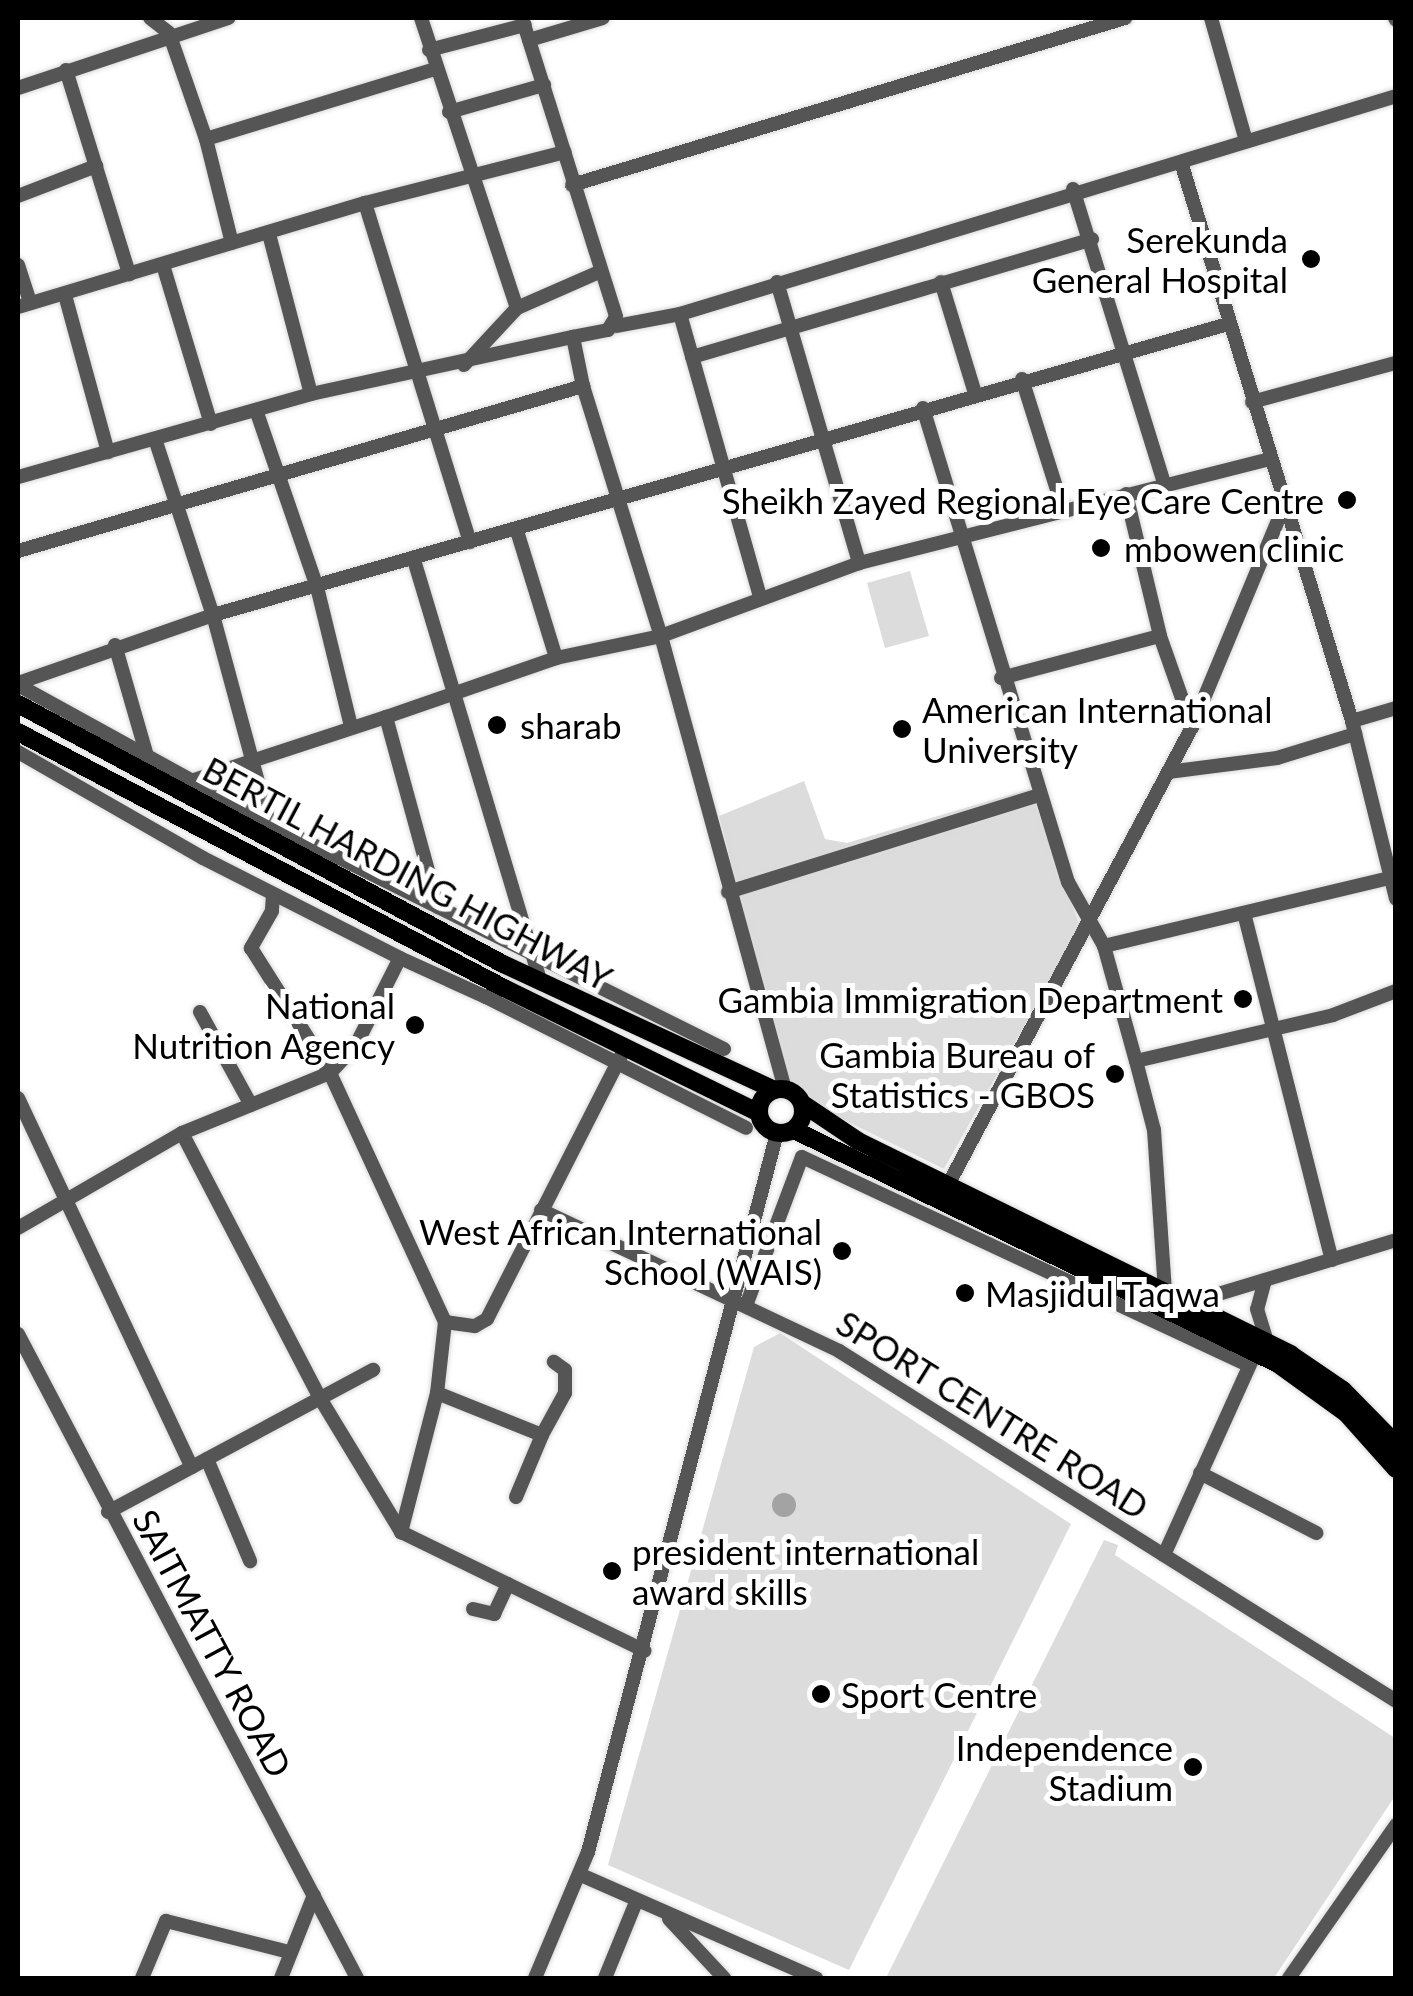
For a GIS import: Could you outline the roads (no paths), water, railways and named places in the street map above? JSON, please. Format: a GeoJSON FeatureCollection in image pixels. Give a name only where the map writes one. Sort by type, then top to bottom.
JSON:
{"type":"FeatureCollection","features":[{"type":"Feature","properties":{"kind":"main road","name":"BERTIL HARDING HIGHWAY"},"geometry":{"type":"LineString","coordinates":[[18,704],[541,983],[780,1090],[803,1104]]}},
{"type":"Feature","properties":{"kind":"main road","name":"BERTIL HARDING HIGHWAY"},"geometry":{"type":"LineString","coordinates":[[18,732],[504,988],[621,1056],[759,1113]]}},
{"type":"Feature","properties":{"kind":"main road"},"geometry":{"type":"LineString","coordinates":[[780,1090],[759,1113],[786,1132],[1343,1390],[1396,1444]]}},
{"type":"Feature","properties":{"kind":"main road"},"geometry":{"type":"LineString","coordinates":[[786,1132],[803,1104],[858,1141],[1192,1302],[1257,1353],[1329,1399],[1396,1469]]}},
{"type":"Feature","properties":{"kind":"street"},"geometry":{"type":"LineString","coordinates":[[150,18],[170,33],[206,139],[232,243]]}},
{"type":"Feature","properties":{"kind":"street"},"geometry":{"type":"LineString","coordinates":[[18,88],[170,33],[229,18]]}},
{"type":"Feature","properties":{"kind":"street"},"geometry":{"type":"LineString","coordinates":[[421,18],[470,178],[517,308]]}},
{"type":"Feature","properties":{"kind":"street"},"geometry":{"type":"LineString","coordinates":[[430,50],[526,28],[602,18]]}},
{"type":"Feature","properties":{"kind":"street"},"geometry":{"type":"LineString","coordinates":[[572,185],[1125,18]]}},
{"type":"Feature","properties":{"kind":"street"},"geometry":{"type":"LineString","coordinates":[[1211,18],[1246,141]]}},
{"type":"Feature","properties":{"kind":"street"},"geometry":{"type":"LineString","coordinates":[[526,28],[616,326]]}},
{"type":"Feature","properties":{"kind":"street"},"geometry":{"type":"LineString","coordinates":[[206,139],[435,69]]}},
{"type":"Feature","properties":{"kind":"street"},"geometry":{"type":"LineString","coordinates":[[66,70],[129,274]]}},
{"type":"Feature","properties":{"kind":"street"},"geometry":{"type":"LineString","coordinates":[[449,112],[544,85]]}},
{"type":"Feature","properties":{"kind":"street"},"geometry":{"type":"LineString","coordinates":[[18,477],[311,394],[464,365],[616,326],[680,314],[1073,189],[1180,162],[1396,96]]}},
{"type":"Feature","properties":{"kind":"street"},"geometry":{"type":"LineString","coordinates":[[18,265],[24,305],[365,203],[565,152]]}},
{"type":"Feature","properties":{"kind":"street"},"geometry":{"type":"LineString","coordinates":[[1180,162],[1353,727],[1396,899]]}},
{"type":"Feature","properties":{"kind":"street"},"geometry":{"type":"LineString","coordinates":[[18,196],[96,166]]}},
{"type":"Feature","properties":{"kind":"street"},"geometry":{"type":"LineString","coordinates":[[1073,189],[1092,239],[1164,483]]}},
{"type":"Feature","properties":{"kind":"street"},"geometry":{"type":"LineString","coordinates":[[365,203],[470,542]]}},
{"type":"Feature","properties":{"kind":"street"},"geometry":{"type":"LineString","coordinates":[[270,234],[311,394]]}},
{"type":"Feature","properties":{"kind":"street"},"geometry":{"type":"LineString","coordinates":[[692,357],[1092,239]]}},
{"type":"Feature","properties":{"kind":"street"},"geometry":{"type":"LineString","coordinates":[[163,265],[211,424]]}},
{"type":"Feature","properties":{"kind":"street"},"geometry":{"type":"LineString","coordinates":[[464,365],[517,308],[599,272]]}},
{"type":"Feature","properties":{"kind":"street"},"geometry":{"type":"LineString","coordinates":[[777,282],[858,563]]}},
{"type":"Feature","properties":{"kind":"street"},"geometry":{"type":"LineString","coordinates":[[941,282],[976,392]]}},
{"type":"Feature","properties":{"kind":"street"},"geometry":{"type":"LineString","coordinates":[[65,295],[108,452]]}},
{"type":"Feature","properties":{"kind":"street"},"geometry":{"type":"LineString","coordinates":[[680,314],[760,596]]}},
{"type":"Feature","properties":{"kind":"street"},"geometry":{"type":"LineString","coordinates":[[18,684],[115,645],[213,615],[517,531],[721,465],[1228,324]]}},
{"type":"Feature","properties":{"kind":"street"},"geometry":{"type":"LineString","coordinates":[[573,337],[583,386],[661,636],[780,1090]]}},
{"type":"Feature","properties":{"kind":"street"},"geometry":{"type":"LineString","coordinates":[[1252,402],[1396,364]]}},
{"type":"Feature","properties":{"kind":"street"},"geometry":{"type":"LineString","coordinates":[[1022,379],[1063,508]]}},
{"type":"Feature","properties":{"kind":"street"},"geometry":{"type":"LineString","coordinates":[[18,551],[283,478],[583,386]]}},
{"type":"Feature","properties":{"kind":"street"},"geometry":{"type":"LineString","coordinates":[[923,408],[1001,678],[1068,882],[1104,946],[1136,1061],[1154,1130],[1165,1290]]}},
{"type":"Feature","properties":{"kind":"street"},"geometry":{"type":"LineString","coordinates":[[256,410],[283,478],[317,587],[351,727]]}},
{"type":"Feature","properties":{"kind":"street"},"geometry":{"type":"LineString","coordinates":[[155,439],[213,615],[268,823]]}},
{"type":"Feature","properties":{"kind":"street"},"geometry":{"type":"LineString","coordinates":[[190,781],[250,758],[386,717],[452,689],[556,658],[661,636],[760,596],[858,563],[1063,508],[1270,459]]}},
{"type":"Feature","properties":{"kind":"street"},"geometry":{"type":"LineString","coordinates":[[1126,494],[1160,636],[1192,726]]}},
{"type":"Feature","properties":{"kind":"street"},"geometry":{"type":"LineString","coordinates":[[948,1185],[1192,726],[1285,504]]}},
{"type":"Feature","properties":{"kind":"street"},"geometry":{"type":"LineString","coordinates":[[517,531],[556,658]]}},
{"type":"Feature","properties":{"kind":"street"},"geometry":{"type":"LineString","coordinates":[[414,560],[541,983]]}},
{"type":"Feature","properties":{"kind":"street"},"geometry":{"type":"LineString","coordinates":[[1001,678],[1160,636]]}},
{"type":"Feature","properties":{"kind":"street"},"geometry":{"type":"LineString","coordinates":[[115,645],[148,758]]}},
{"type":"Feature","properties":{"kind":"street"},"geometry":{"type":"LineString","coordinates":[[18,684],[268,823],[724,1049]]}},
{"type":"Feature","properties":{"kind":"street"},"geometry":{"type":"LineString","coordinates":[[1168,772],[1277,758],[1396,708]]}},
{"type":"Feature","properties":{"kind":"street"},"geometry":{"type":"LineString","coordinates":[[386,717],[438,908]]}},
{"type":"Feature","properties":{"kind":"street"},"geometry":{"type":"LineString","coordinates":[[18,752],[273,894],[400,958],[621,1056],[746,1128]]}},
{"type":"Feature","properties":{"kind":"street"},"geometry":{"type":"LineString","coordinates":[[728,892],[1040,795]]}},
{"type":"Feature","properties":{"kind":"street"},"geometry":{"type":"LineString","coordinates":[[1104,946],[1390,878]]}},
{"type":"Feature","properties":{"kind":"street"},"geometry":{"type":"LineString","coordinates":[[273,894],[272,911],[251,948],[330,1073],[446,1322],[437,1393],[401,1532]]}},
{"type":"Feature","properties":{"kind":"street"},"geometry":{"type":"LineString","coordinates":[[1244,913],[1270,1029],[1332,1260]]}},
{"type":"Feature","properties":{"kind":"street"},"geometry":{"type":"LineString","coordinates":[[18,1228],[182,1133],[330,1073],[356,1044],[400,958]]}},
{"type":"Feature","properties":{"kind":"street"},"geometry":{"type":"LineString","coordinates":[[486,998],[504,988]]}},
{"type":"Feature","properties":{"kind":"street"},"geometry":{"type":"LineString","coordinates":[[1136,1061],[1333,1016],[1396,992]]}},
{"type":"Feature","properties":{"kind":"street"},"geometry":{"type":"LineString","coordinates":[[200,1012],[251,1105]]}},
{"type":"Feature","properties":{"kind":"street"},"geometry":{"type":"LineString","coordinates":[[446,1322],[475,1326],[487,1319],[621,1056]]}},
{"type":"Feature","properties":{"kind":"street"},"geometry":{"type":"LineString","coordinates":[[18,1098],[71,1199],[192,1467]]}},
{"type":"Feature","properties":{"kind":"street"},"geometry":{"type":"LineString","coordinates":[[535,1978],[581,1875],[786,1132]]}},
{"type":"Feature","properties":{"kind":"street"},"geometry":{"type":"LineString","coordinates":[[182,1133],[320,1398],[401,1532],[645,1651]]}},
{"type":"Feature","properties":{"kind":"street"},"geometry":{"type":"LineString","coordinates":[[741,1300],[802,1158],[1257,1353]]}},
{"type":"Feature","properties":{"kind":"street","name":"SPORT CENTRE ROAD"},"geometry":{"type":"LineString","coordinates":[[541,1210],[741,1300],[839,1351],[1396,1701]]}},
{"type":"Feature","properties":{"kind":"street"},"geometry":{"type":"LineString","coordinates":[[1192,1302],[1396,1240]]}},
{"type":"Feature","properties":{"kind":"street"},"geometry":{"type":"LineString","coordinates":[[1164,1555],[1257,1353],[1257,1309],[1266,1280]]}},
{"type":"Feature","properties":{"kind":"street","name":"SAITMATTY ROAD"},"geometry":{"type":"LineString","coordinates":[[18,1334],[108,1512],[357,1978]]}},
{"type":"Feature","properties":{"kind":"street"},"geometry":{"type":"LineString","coordinates":[[516,1497],[565,1393],[565,1370],[554,1362]]}},
{"type":"Feature","properties":{"kind":"street"},"geometry":{"type":"LineString","coordinates":[[108,1512],[373,1370]]}},
{"type":"Feature","properties":{"kind":"street"},"geometry":{"type":"LineString","coordinates":[[437,1393],[542,1435]]}},
{"type":"Feature","properties":{"kind":"street"},"geometry":{"type":"LineString","coordinates":[[207,1459],[250,1561]]}},
{"type":"Feature","properties":{"kind":"street"},"geometry":{"type":"LineString","coordinates":[[1200,1473],[1316,1533]]}},
{"type":"Feature","properties":{"kind":"street"},"geometry":{"type":"LineString","coordinates":[[1089,1530],[1097,1514]]}},
{"type":"Feature","properties":{"kind":"street"},"geometry":{"type":"LineString","coordinates":[[473,1609],[494,1614],[508,1584]]}},
{"type":"Feature","properties":{"kind":"street"},"geometry":{"type":"LineString","coordinates":[[1289,1978],[1396,1825]]}},
{"type":"Feature","properties":{"kind":"street"},"geometry":{"type":"LineString","coordinates":[[581,1875],[816,1978]]}},
{"type":"Feature","properties":{"kind":"street"},"geometry":{"type":"LineString","coordinates":[[282,1978],[314,1895]]}},
{"type":"Feature","properties":{"kind":"street"},"geometry":{"type":"LineString","coordinates":[[605,1978],[636,1902]]}},
{"type":"Feature","properties":{"kind":"street"},"geometry":{"type":"LineString","coordinates":[[665,1915],[724,1978]]}},
{"type":"Feature","properties":{"kind":"street"},"geometry":{"type":"LineString","coordinates":[[142,1978],[166,1921],[289,1952]]}},
{"type":"Feature","properties":{"kind":"place","name":"Serekunda General Hospital"},"geometry":{"type":"Point","coordinates":[1311,259]}},
{"type":"Feature","properties":{"kind":"place","name":"Sheikh Zayed Regional Eye Care Centre"},"geometry":{"type":"Point","coordinates":[1347,500]}},
{"type":"Feature","properties":{"kind":"place","name":"mbowen clinic"},"geometry":{"type":"Point","coordinates":[1101,548]}},
{"type":"Feature","properties":{"kind":"place","name":"sharab"},"geometry":{"type":"Point","coordinates":[497,725]}},
{"type":"Feature","properties":{"kind":"place","name":"American International University"},"geometry":{"type":"Point","coordinates":[902,729]}},
{"type":"Feature","properties":{"kind":"place","name":"Gambia Immigration Department"},"geometry":{"type":"Point","coordinates":[1243,999]}},
{"type":"Feature","properties":{"kind":"place","name":"National Nutrition Agency"},"geometry":{"type":"Point","coordinates":[415,1025]}},
{"type":"Feature","properties":{"kind":"place","name":"Gambia Bureau of Statistics - GBOS"},"geometry":{"type":"Point","coordinates":[1115,1074]}},
{"type":"Feature","properties":{"kind":"place","name":"West African International School (WAIS)"},"geometry":{"type":"Point","coordinates":[842,1251]}},
{"type":"Feature","properties":{"kind":"place","name":"Masjidul Taqwa"},"geometry":{"type":"Point","coordinates":[965,1293]}},
{"type":"Feature","properties":{"kind":"place","name":"president international award skills"},"geometry":{"type":"Point","coordinates":[612,1571]}},
{"type":"Feature","properties":{"kind":"place","name":"Sport Centre"},"geometry":{"type":"Point","coordinates":[821,1694]}},
{"type":"Feature","properties":{"kind":"place","name":"Independence Stadium"},"geometry":{"type":"Point","coordinates":[1193,1767]}}]}
